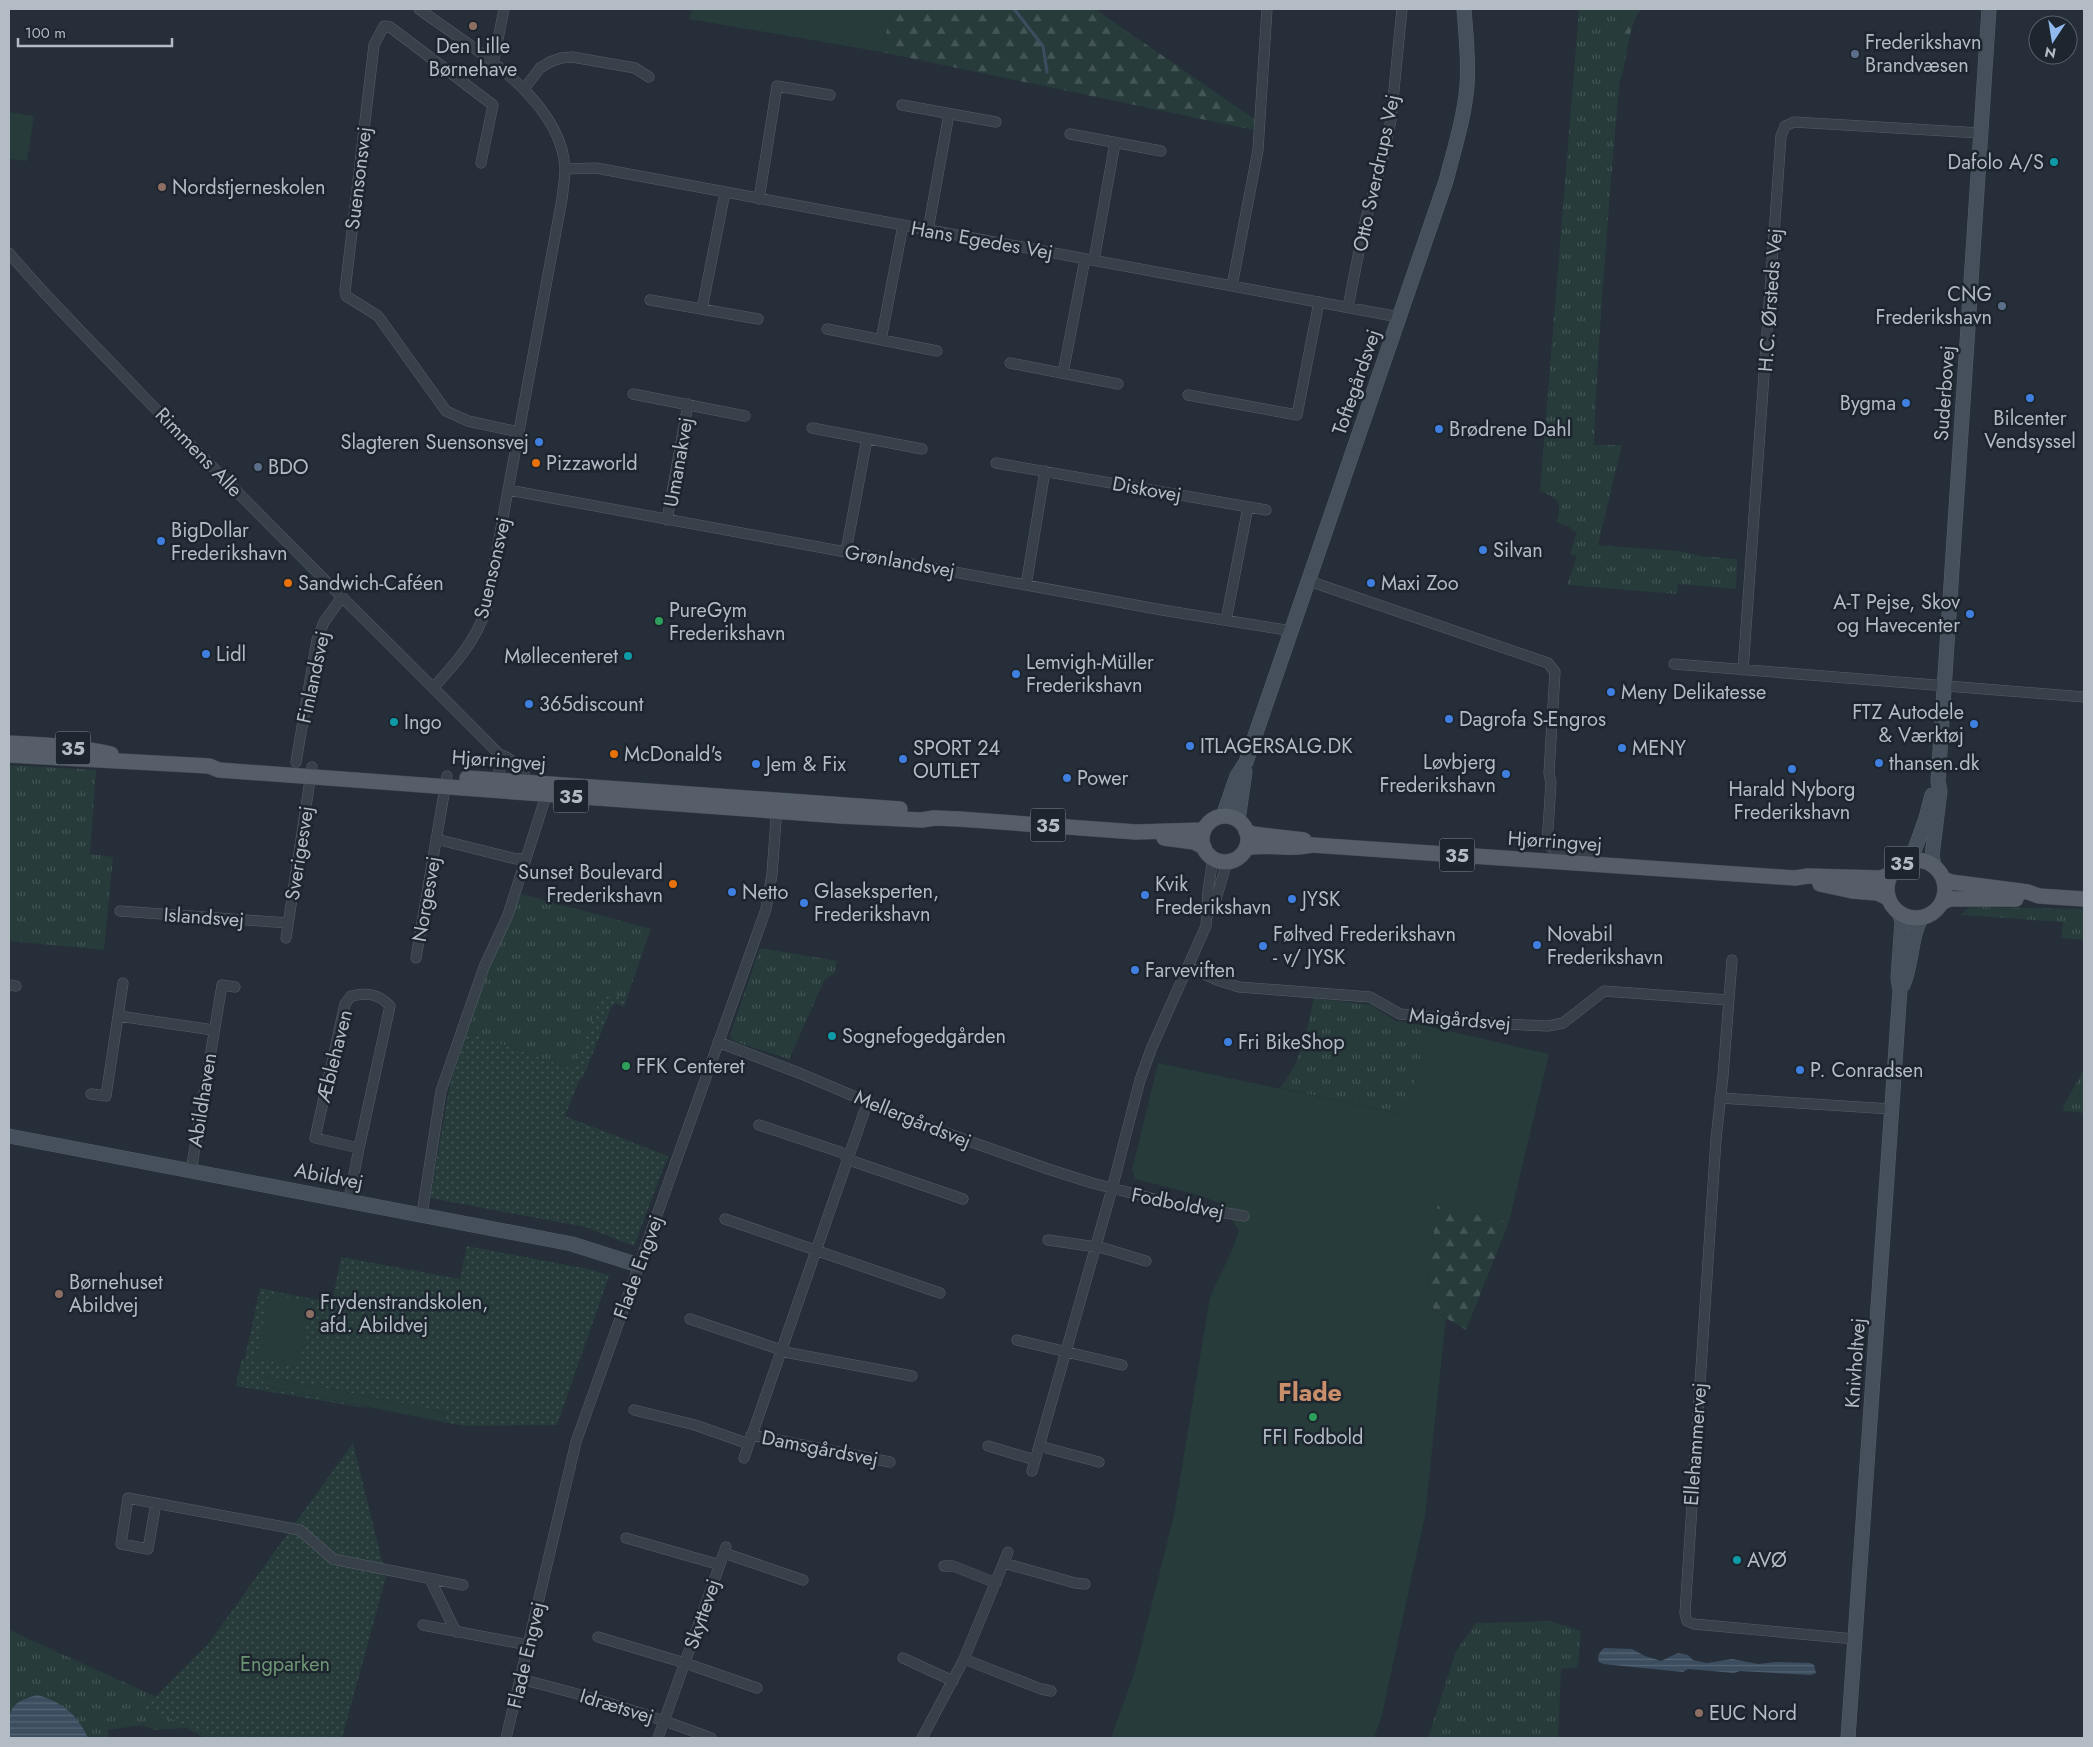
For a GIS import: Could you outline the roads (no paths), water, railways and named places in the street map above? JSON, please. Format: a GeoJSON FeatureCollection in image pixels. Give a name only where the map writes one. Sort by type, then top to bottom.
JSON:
{"type":"FeatureCollection","features":[{"type":"Feature","properties":{"kind":"main road","name":"Hjørringvej"},"geometry":{"type":"LineString","coordinates":[[9,743],[91,750],[136,761]]}},
{"type":"Feature","properties":{"kind":"main road","name":"Hjørringvej"},"geometry":{"type":"LineString","coordinates":[[9,755],[209,766],[219,770],[311,772],[546,788],[777,806],[922,820],[934,818],[1136,832],[1204,830]]}},
{"type":"Feature","properties":{"kind":"main road","name":"35"},"geometry":{"type":"LineString","coordinates":[[1223,816],[1242,825]]}},
{"type":"Feature","properties":{"kind":"main road"},"geometry":{"type":"LineString","coordinates":[[1223,816],[1212,820],[1202,835],[1214,856],[1241,855],[1246,848],[1248,836],[1242,825]]}},
{"type":"Feature","properties":{"kind":"main road","name":"Hjørringvej"},"geometry":{"type":"LineString","coordinates":[[1242,825],[1253,834],[1304,840],[1312,845]]}},
{"type":"Feature","properties":{"kind":"main road","name":"Hjørringvej"},"geometry":{"type":"LineString","coordinates":[[1136,832],[1156,837],[1194,842],[1214,856]]}},
{"type":"Feature","properties":{"kind":"main road","name":"Hjørringvej"},"geometry":{"type":"LineString","coordinates":[[1246,848],[1256,846],[1303,847],[1312,845],[1794,878],[1808,876],[1882,878],[1890,874]]}},
{"type":"Feature","properties":{"kind":"main road","name":"35"},"geometry":{"type":"LineString","coordinates":[[1899,913],[1888,898],[1888,882],[1890,874],[1903,863],[1911,860],[1919,860],[1934,865],[1944,878],[1951,882],[2028,892],[2039,896],[2084,899]]}},
{"type":"Feature","properties":{"kind":"main road","name":"Hjørringvej"},"geometry":{"type":"LineString","coordinates":[[1794,878],[1807,883],[1852,891],[1877,893],[1888,898]]}},
{"type":"Feature","properties":{"kind":"main road","name":"35"},"geometry":{"type":"LineString","coordinates":[[1943,902],[1946,894],[1944,878]]}},
{"type":"Feature","properties":{"kind":"main road","name":"35"},"geometry":{"type":"LineString","coordinates":[[1943,902],[1950,899],[2027,899],[2039,896]]}},
{"type":"Feature","properties":{"kind":"main road"},"geometry":{"type":"LineString","coordinates":[[1899,913],[1906,917],[1922,918],[1938,909],[1943,902]]}},
{"type":"Feature","properties":{"kind":"street","name":"Suensonsvej"},"geometry":{"type":"LineString","coordinates":[[419,9],[494,64],[539,106],[550,122],[562,152],[565,168],[562,199],[483,619],[465,652],[432,688]]}},
{"type":"Feature","properties":{"kind":"street"},"geometry":{"type":"LineString","coordinates":[[494,64],[504,9]]}},
{"type":"Feature","properties":{"kind":"street"},"geometry":{"type":"LineString","coordinates":[[1232,286],[1258,150],[1268,9]]}},
{"type":"Feature","properties":{"kind":"street","name":"Otto Sverdrups Vej"},"geometry":{"type":"LineString","coordinates":[[1348,307],[1364,226],[1391,120],[1402,9]]}},
{"type":"Feature","properties":{"kind":"street","name":"Toftegårdsvej"},"geometry":{"type":"LineString","coordinates":[[1223,816],[1237,776],[1246,762],[1446,181],[1463,116],[1467,86],[1468,58],[1464,9]]}},
{"type":"Feature","properties":{"kind":"street","name":"Suderbovej"},"geometry":{"type":"LineString","coordinates":[[1934,865],[1932,856],[1940,790],[1938,781],[1989,9]]}},
{"type":"Feature","properties":{"kind":"street","name":"Suensonsvej"},"geometry":{"type":"LineString","coordinates":[[481,163],[493,105],[390,27],[384,26],[374,45],[345,291],[346,296],[378,316],[446,411],[468,421],[519,432]]}},
{"type":"Feature","properties":{"kind":"street"},"geometry":{"type":"LineString","coordinates":[[524,90],[540,68],[561,58],[572,57],[635,68],[649,77]]}},
{"type":"Feature","properties":{"kind":"street"},"geometry":{"type":"LineString","coordinates":[[759,199],[777,86],[830,95]]}},
{"type":"Feature","properties":{"kind":"street"},"geometry":{"type":"LineString","coordinates":[[902,105],[996,122]]}},
{"type":"Feature","properties":{"kind":"street"},"geometry":{"type":"LineString","coordinates":[[928,230],[949,114]]}},
{"type":"Feature","properties":{"kind":"street","name":"H.C. Ørsteds Vej"},"geometry":{"type":"LineString","coordinates":[[1744,670],[1781,136],[1785,126],[1794,122],[1980,133]]}},
{"type":"Feature","properties":{"kind":"street"},"geometry":{"type":"LineString","coordinates":[[1070,134],[1162,151]]}},
{"type":"Feature","properties":{"kind":"street"},"geometry":{"type":"LineString","coordinates":[[1063,373],[1115,143]]}},
{"type":"Feature","properties":{"kind":"street","name":"Hans Egedes Vej"},"geometry":{"type":"LineString","coordinates":[[565,168],[596,168],[1399,317]]}},
{"type":"Feature","properties":{"kind":"street"},"geometry":{"type":"LineString","coordinates":[[702,309],[725,192]]}},
{"type":"Feature","properties":{"kind":"street"},"geometry":{"type":"LineString","coordinates":[[882,340],[904,225]]}},
{"type":"Feature","properties":{"kind":"street","name":"Rimmens Alle"},"geometry":{"type":"LineString","coordinates":[[9,253],[43,292],[342,597],[499,754],[505,756],[524,774],[528,787]]}},
{"type":"Feature","properties":{"kind":"street"},"geometry":{"type":"LineString","coordinates":[[650,300],[758,319]]}},
{"type":"Feature","properties":{"kind":"street"},"geometry":{"type":"LineString","coordinates":[[1188,396],[1297,415],[1320,302]]}},
{"type":"Feature","properties":{"kind":"street"},"geometry":{"type":"LineString","coordinates":[[827,329],[937,351]]}},
{"type":"Feature","properties":{"kind":"street"},"geometry":{"type":"LineString","coordinates":[[1010,363],[1118,384]]}},
{"type":"Feature","properties":{"kind":"street","name":"Umanakvej"},"geometry":{"type":"LineString","coordinates":[[634,394],[745,416]]}},
{"type":"Feature","properties":{"kind":"street","name":"Umanakvej"},"geometry":{"type":"LineString","coordinates":[[667,520],[688,404]]}},
{"type":"Feature","properties":{"kind":"street"},"geometry":{"type":"LineString","coordinates":[[812,428],[922,449]]}},
{"type":"Feature","properties":{"kind":"street"},"geometry":{"type":"LineString","coordinates":[[846,551],[868,439]]}},
{"type":"Feature","properties":{"kind":"street","name":"Diskovej"},"geometry":{"type":"LineString","coordinates":[[996,463],[1266,510]]}},
{"type":"Feature","properties":{"kind":"street"},"geometry":{"type":"LineString","coordinates":[[1026,584],[1045,471]]}},
{"type":"Feature","properties":{"kind":"street","name":"Grønlandsvej"},"geometry":{"type":"LineString","coordinates":[[508,490],[1292,631]]}},
{"type":"Feature","properties":{"kind":"street"},"geometry":{"type":"LineString","coordinates":[[1226,620],[1248,507]]}},
{"type":"Feature","properties":{"kind":"street"},"geometry":{"type":"LineString","coordinates":[[1309,581],[1548,663],[1556,672],[1548,773],[1551,784],[1548,844],[1549,847],[1555,850],[1586,852],[1603,865]]}},
{"type":"Feature","properties":{"kind":"street","name":"Finlandsvej"},"geometry":{"type":"LineString","coordinates":[[296,762],[317,640],[324,622],[342,597]]}},
{"type":"Feature","properties":{"kind":"street"},"geometry":{"type":"LineString","coordinates":[[1674,664],[2084,697]]}},
{"type":"Feature","properties":{"kind":"street"},"geometry":{"type":"LineString","coordinates":[[495,785],[501,765],[499,754]]}},
{"type":"Feature","properties":{"kind":"street","name":"Toftegårdsvej"},"geometry":{"type":"LineString","coordinates":[[1242,825],[1246,762]]}},
{"type":"Feature","properties":{"kind":"street","name":"Sverigesvej"},"geometry":{"type":"LineString","coordinates":[[286,938],[311,772]]}},
{"type":"Feature","properties":{"kind":"street","name":"Norgesvej"},"geometry":{"type":"LineString","coordinates":[[416,958],[446,781]]}},
{"type":"Feature","properties":{"kind":"street","name":"Suderbovej"},"geometry":{"type":"LineString","coordinates":[[1911,860],[1938,781]]}},
{"type":"Feature","properties":{"kind":"street"},"geometry":{"type":"LineString","coordinates":[[422,1214],[441,1091],[484,967],[508,915],[546,788]]}},
{"type":"Feature","properties":{"kind":"street","name":"Flade Engvej"},"geometry":{"type":"LineString","coordinates":[[506,1738],[576,1442],[766,909],[772,874],[777,806]]}},
{"type":"Feature","properties":{"kind":"street","name":"Norgesvej"},"geometry":{"type":"LineString","coordinates":[[436,840],[516,860],[526,858]]}},
{"type":"Feature","properties":{"kind":"street"},"geometry":{"type":"LineString","coordinates":[[1032,1471],[1112,1189],[1140,1080],[1152,1047],[1200,943],[1208,915],[1208,891],[1214,856]]}},
{"type":"Feature","properties":{"kind":"street","name":"Islandsvej"},"geometry":{"type":"LineString","coordinates":[[120,911],[288,923]]}},
{"type":"Feature","properties":{"kind":"street","name":"Knivholtvej"},"geometry":{"type":"LineString","coordinates":[[1848,1738],[1900,990],[1898,978],[1902,921],[1899,913]]}},
{"type":"Feature","properties":{"kind":"street","name":"Knivholtvej"},"geometry":{"type":"LineString","coordinates":[[1900,990],[1906,979],[1916,924],[1922,918]]}},
{"type":"Feature","properties":{"kind":"street","name":"Ellehammervej"},"geometry":{"type":"LineString","coordinates":[[1732,960],[1708,1246],[1685,1613],[1687,1621],[1694,1624],[1854,1639]]}},
{"type":"Feature","properties":{"kind":"street","name":"Maigårdsvej"},"geometry":{"type":"LineString","coordinates":[[1189,967],[1239,988],[1370,997],[1400,1014],[1502,1024],[1548,1026],[1564,1023],[1604,991],[1728,1000]]}},
{"type":"Feature","properties":{"kind":"street"},"geometry":{"type":"LineString","coordinates":[[91,1094],[106,1096],[124,983]]}},
{"type":"Feature","properties":{"kind":"street","name":"Abildhaven"},"geometry":{"type":"LineString","coordinates":[[192,1171],[213,1030],[222,985],[235,987]]}},
{"type":"Feature","properties":{"kind":"street","name":"Æblehaven"},"geometry":{"type":"LineString","coordinates":[[349,1200],[390,1006],[383,998],[368,994],[351,996],[345,1004],[315,1138],[359,1148]]}},
{"type":"Feature","properties":{"kind":"street","name":"Abildhaven"},"geometry":{"type":"LineString","coordinates":[[119,1016],[213,1030]]}},
{"type":"Feature","properties":{"kind":"street","name":"Mellergårdsvej"},"geometry":{"type":"LineString","coordinates":[[718,1042],[800,1073],[915,1122],[978,1146],[1112,1189]]}},
{"type":"Feature","properties":{"kind":"street"},"geometry":{"type":"LineString","coordinates":[[1720,1098],[1891,1109]]}},
{"type":"Feature","properties":{"kind":"street","name":"Damsgårdsvej"},"geometry":{"type":"LineString","coordinates":[[744,1458],[868,1101]]}},
{"type":"Feature","properties":{"kind":"street"},"geometry":{"type":"LineString","coordinates":[[759,1125],[840,1152],[855,1162],[963,1199]]}},
{"type":"Feature","properties":{"kind":"street","name":"Abildvej"},"geometry":{"type":"LineString","coordinates":[[9,1136],[572,1244],[638,1265]]}},
{"type":"Feature","properties":{"kind":"street","name":"Fodboldvej"},"geometry":{"type":"LineString","coordinates":[[1112,1189],[1178,1205],[1244,1216]]}},
{"type":"Feature","properties":{"kind":"street"},"geometry":{"type":"LineString","coordinates":[[725,1219],[940,1292]]}},
{"type":"Feature","properties":{"kind":"street"},"geometry":{"type":"LineString","coordinates":[[1048,1240],[1095,1247],[1146,1261]]}},
{"type":"Feature","properties":{"kind":"street"},"geometry":{"type":"LineString","coordinates":[[690,1319],[781,1350],[912,1376]]}},
{"type":"Feature","properties":{"kind":"street"},"geometry":{"type":"LineString","coordinates":[[1018,1340],[1122,1365]]}},
{"type":"Feature","properties":{"kind":"street","name":"Damsgårdsvej"},"geometry":{"type":"LineString","coordinates":[[634,1410],[750,1440],[890,1462]]}},
{"type":"Feature","properties":{"kind":"street"},"geometry":{"type":"LineString","coordinates":[[988,1446],[1035,1460]]}},
{"type":"Feature","properties":{"kind":"street"},"geometry":{"type":"LineString","coordinates":[[1039,1446],[1099,1462]]}},
{"type":"Feature","properties":{"kind":"street"},"geometry":{"type":"LineString","coordinates":[[156,1503],[148,1549],[121,1544],[128,1498],[156,1503],[300,1530],[333,1559],[464,1585]]}},
{"type":"Feature","properties":{"kind":"street","name":"Skyttevej"},"geometry":{"type":"LineString","coordinates":[[626,1538],[720,1565]]}},
{"type":"Feature","properties":{"kind":"street","name":"Skyttevej"},"geometry":{"type":"LineString","coordinates":[[658,1738],[725,1550],[803,1580]]}},
{"type":"Feature","properties":{"kind":"street"},"geometry":{"type":"LineString","coordinates":[[922,1738],[964,1659],[1008,1552]]}},
{"type":"Feature","properties":{"kind":"street"},"geometry":{"type":"LineString","coordinates":[[1004,1563],[1075,1583],[1086,1584]]}},
{"type":"Feature","properties":{"kind":"street"},"geometry":{"type":"LineString","coordinates":[[944,1566],[953,1566],[996,1583]]}},
{"type":"Feature","properties":{"kind":"street"},"geometry":{"type":"LineString","coordinates":[[430,1579],[456,1632]]}},
{"type":"Feature","properties":{"kind":"street"},"geometry":{"type":"LineString","coordinates":[[423,1625],[528,1646]]}},
{"type":"Feature","properties":{"kind":"street","name":"Skyttevej"},"geometry":{"type":"LineString","coordinates":[[598,1637],[685,1663],[756,1688]]}},
{"type":"Feature","properties":{"kind":"street"},"geometry":{"type":"LineString","coordinates":[[902,1658],[953,1681]]}},
{"type":"Feature","properties":{"kind":"street"},"geometry":{"type":"LineString","coordinates":[[964,1659],[1041,1689],[1051,1691]]}},
{"type":"Feature","properties":{"kind":"street","name":"Idrætsvej"},"geometry":{"type":"LineString","coordinates":[[520,1679],[606,1702],[664,1720],[711,1738]]}},
{"type":"Feature","properties":{"kind":"water"},"geometry":{"type":"Polygon","coordinates":[[[1604,1648],[1632,1649],[1661,1661],[1678,1653],[1688,1655],[1693,1660],[1707,1663],[1732,1659],[1758,1664],[1776,1662],[1810,1663],[1814,1665],[1816,1673],[1811,1675],[1740,1671],[1734,1673],[1688,1669],[1683,1672],[1603,1664],[1599,1662],[1598,1658],[1604,1648]]]}},
{"type":"Feature","properties":{"kind":"water"},"geometry":{"type":"Polygon","coordinates":[[[37,1695],[54,1701],[68,1710],[79,1722],[88,1738],[9,1738],[9,1721],[12,1709],[20,1701],[37,1695]]]}},
{"type":"Feature","properties":{"kind":"waterway"},"geometry":{"type":"LineString","coordinates":[[1014,9],[1043,46],[1047,72]]}},
{"type":"Feature","properties":{"kind":"place","name":"Den Lille Børnehave"},"geometry":{"type":"Point","coordinates":[473,26]}},
{"type":"Feature","properties":{"kind":"place","name":"Frederikshavn Brandvæsen"},"geometry":{"type":"Point","coordinates":[1855,54]}},
{"type":"Feature","properties":{"kind":"place","name":"Dafolo A/S"},"geometry":{"type":"Point","coordinates":[2054,162]}},
{"type":"Feature","properties":{"kind":"place","name":"Nordstjerneskolen"},"geometry":{"type":"Point","coordinates":[162,187]}},
{"type":"Feature","properties":{"kind":"place","name":"CNG Frederikshavn"},"geometry":{"type":"Point","coordinates":[2002,306]}},
{"type":"Feature","properties":{"kind":"place","name":"Bilcenter Vendsyssel"},"geometry":{"type":"Point","coordinates":[2030,398]}},
{"type":"Feature","properties":{"kind":"place","name":"Bygma"},"geometry":{"type":"Point","coordinates":[1906,403]}},
{"type":"Feature","properties":{"kind":"place","name":"Brødrene Dahl"},"geometry":{"type":"Point","coordinates":[1439,429]}},
{"type":"Feature","properties":{"kind":"place","name":"Slagteren Suensonsvej"},"geometry":{"type":"Point","coordinates":[539,442]}},
{"type":"Feature","properties":{"kind":"place","name":"Pizzaworld"},"geometry":{"type":"Point","coordinates":[536,463]}},
{"type":"Feature","properties":{"kind":"place","name":"BDO"},"geometry":{"type":"Point","coordinates":[258,467]}},
{"type":"Feature","properties":{"kind":"place","name":"BigDollar Frederikshavn"},"geometry":{"type":"Point","coordinates":[161,541]}},
{"type":"Feature","properties":{"kind":"place","name":"Silvan"},"geometry":{"type":"Point","coordinates":[1483,550]}},
{"type":"Feature","properties":{"kind":"place","name":"Sandwich-Caféen"},"geometry":{"type":"Point","coordinates":[288,583]}},
{"type":"Feature","properties":{"kind":"place","name":"Maxi Zoo"},"geometry":{"type":"Point","coordinates":[1371,583]}},
{"type":"Feature","properties":{"kind":"place","name":"A-T Pejse, Skov og Havecenter"},"geometry":{"type":"Point","coordinates":[1970,614]}},
{"type":"Feature","properties":{"kind":"place","name":"PureGym Frederikshavn"},"geometry":{"type":"Point","coordinates":[659,621]}},
{"type":"Feature","properties":{"kind":"place","name":"Lidl"},"geometry":{"type":"Point","coordinates":[206,654]}},
{"type":"Feature","properties":{"kind":"place","name":"Møllecenteret"},"geometry":{"type":"Point","coordinates":[628,656]}},
{"type":"Feature","properties":{"kind":"place","name":"Lemvigh-Müller Frederikshavn"},"geometry":{"type":"Point","coordinates":[1016,674]}},
{"type":"Feature","properties":{"kind":"place","name":"Meny Delikatesse"},"geometry":{"type":"Point","coordinates":[1611,692]}},
{"type":"Feature","properties":{"kind":"place","name":"365discount"},"geometry":{"type":"Point","coordinates":[529,704]}},
{"type":"Feature","properties":{"kind":"place","name":"Dagrofa S-Engros"},"geometry":{"type":"Point","coordinates":[1449,719]}},
{"type":"Feature","properties":{"kind":"place","name":"Ingo"},"geometry":{"type":"Point","coordinates":[394,722]}},
{"type":"Feature","properties":{"kind":"place","name":"FTZ Autodele & Værktøj"},"geometry":{"type":"Point","coordinates":[1974,724]}},
{"type":"Feature","properties":{"kind":"place","name":"ITLAGERSALG.DK"},"geometry":{"type":"Point","coordinates":[1190,746]}},
{"type":"Feature","properties":{"kind":"place","name":"MENY"},"geometry":{"type":"Point","coordinates":[1622,748]}},
{"type":"Feature","properties":{"kind":"place","name":"McDonald's"},"geometry":{"type":"Point","coordinates":[614,754]}},
{"type":"Feature","properties":{"kind":"place","name":"SPORT 24 OUTLET"},"geometry":{"type":"Point","coordinates":[903,759]}},
{"type":"Feature","properties":{"kind":"place","name":"thansen.dk"},"geometry":{"type":"Point","coordinates":[1879,763]}},
{"type":"Feature","properties":{"kind":"place","name":"Jem & Fix"},"geometry":{"type":"Point","coordinates":[756,764]}},
{"type":"Feature","properties":{"kind":"place","name":"Harald Nyborg Frederikshavn"},"geometry":{"type":"Point","coordinates":[1792,769]}},
{"type":"Feature","properties":{"kind":"place","name":"Løvbjerg Frederikshavn"},"geometry":{"type":"Point","coordinates":[1506,774]}},
{"type":"Feature","properties":{"kind":"place","name":"Power"},"geometry":{"type":"Point","coordinates":[1067,778]}},
{"type":"Feature","properties":{"kind":"place","name":"Sunset Boulevard Frederikshavn"},"geometry":{"type":"Point","coordinates":[673,884]}},
{"type":"Feature","properties":{"kind":"place","name":"Netto"},"geometry":{"type":"Point","coordinates":[732,892]}},
{"type":"Feature","properties":{"kind":"place","name":"Kvik Frederikshavn"},"geometry":{"type":"Point","coordinates":[1145,895]}},
{"type":"Feature","properties":{"kind":"place","name":"JYSK"},"geometry":{"type":"Point","coordinates":[1292,899]}},
{"type":"Feature","properties":{"kind":"place","name":"Glaseksperten, Frederikshavn"},"geometry":{"type":"Point","coordinates":[804,903]}},
{"type":"Feature","properties":{"kind":"place","name":"Novabil Frederikshavn"},"geometry":{"type":"Point","coordinates":[1537,945]}},
{"type":"Feature","properties":{"kind":"place","name":"Føltved Frederikshavn - v/ JYSK"},"geometry":{"type":"Point","coordinates":[1263,946]}},
{"type":"Feature","properties":{"kind":"place","name":"Farveviften"},"geometry":{"type":"Point","coordinates":[1135,970]}},
{"type":"Feature","properties":{"kind":"place","name":"Sognefogedgården"},"geometry":{"type":"Point","coordinates":[832,1036]}},
{"type":"Feature","properties":{"kind":"place","name":"Fri BikeShop"},"geometry":{"type":"Point","coordinates":[1228,1042]}},
{"type":"Feature","properties":{"kind":"place","name":"FFK Centeret"},"geometry":{"type":"Point","coordinates":[626,1066]}},
{"type":"Feature","properties":{"kind":"place","name":"P. Conradsen"},"geometry":{"type":"Point","coordinates":[1800,1070]}},
{"type":"Feature","properties":{"kind":"place","name":"Børnehuset Abildvej"},"geometry":{"type":"Point","coordinates":[59,1294]}},
{"type":"Feature","properties":{"kind":"place","name":"Frydenstrandskolen, afd. Abildvej"},"geometry":{"type":"Point","coordinates":[310,1314]}},
{"type":"Feature","properties":{"kind":"place","name":"FFI Fodbold"},"geometry":{"type":"Point","coordinates":[1313,1417]}},
{"type":"Feature","properties":{"kind":"place","name":"AVØ"},"geometry":{"type":"Point","coordinates":[1737,1560]}},
{"type":"Feature","properties":{"kind":"place","name":"EUC Nord"},"geometry":{"type":"Point","coordinates":[1699,1713]}},
{"type":"Feature","properties":{"kind":"district","name":"Flade"},"geometry":{"type":"Point","coordinates":[1310,1392]}},
{"type":"Feature","properties":{"kind":"park label","name":"Engparken"},"geometry":{"type":"Point","coordinates":[285,1664]}}]}
